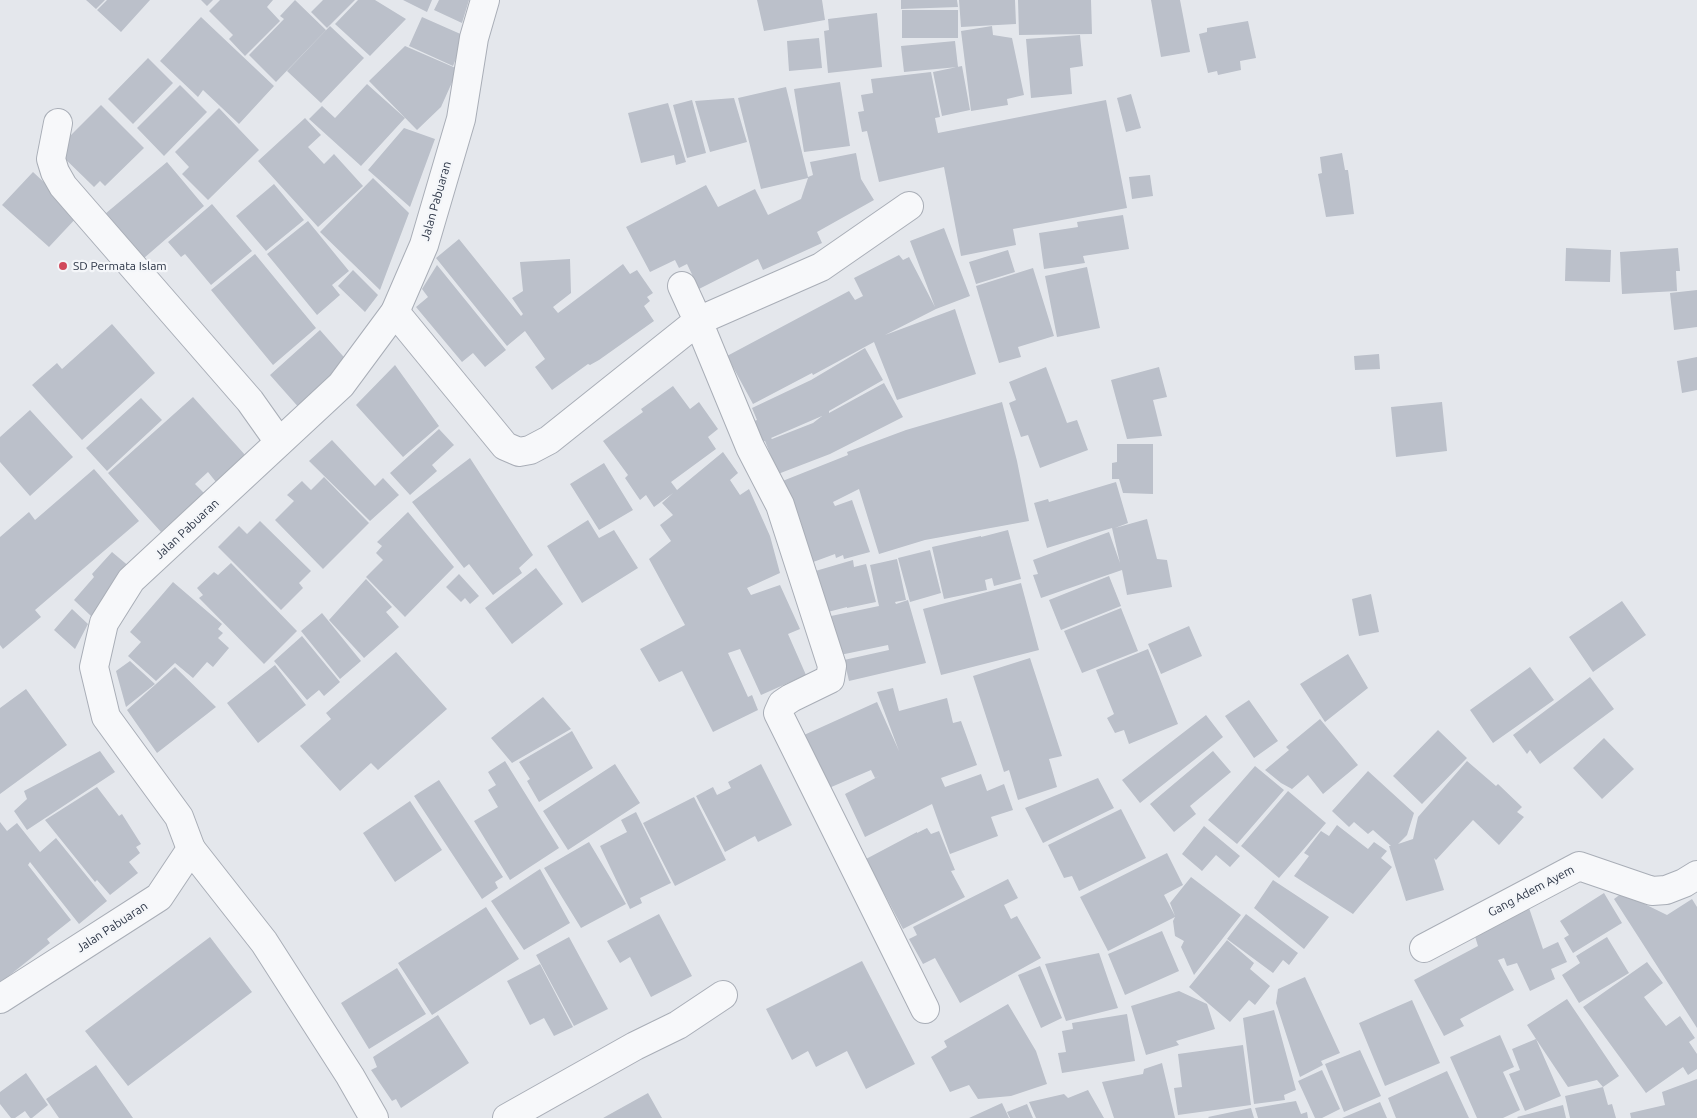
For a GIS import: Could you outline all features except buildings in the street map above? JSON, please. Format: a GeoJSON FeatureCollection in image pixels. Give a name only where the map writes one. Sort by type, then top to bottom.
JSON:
{"type":"FeatureCollection","features":[{"type":"Feature","properties":{"kind":"street","name":"Jalan Pabuaran"},"geometry":{"type":"LineString","coordinates":[[0,999],[159,897],[191,849],[179,817],[106,717],[94,667],[104,623],[131,580],[341,384],[395,312],[424,245],[461,119],[474,38],[485,0]]}},
{"type":"Feature","properties":{"kind":"street"},"geometry":{"type":"LineString","coordinates":[[58,122],[51,159],[55,172],[63,186],[250,401],[280,442]]}},
{"type":"Feature","properties":{"kind":"street"},"geometry":{"type":"LineString","coordinates":[[395,312],[505,446],[519,452],[530,450],[548,440],[698,321],[821,268],[909,206]]}},
{"type":"Feature","properties":{"kind":"street"},"geometry":{"type":"LineString","coordinates":[[682,286],[750,447],[780,505],[832,666],[830,679],[791,698],[782,704],[778,713],[926,1008]]}},
{"type":"Feature","properties":{"kind":"street"},"geometry":{"type":"LineString","coordinates":[[191,849],[264,942],[350,1076],[374,1118]]}},
{"type":"Feature","properties":{"kind":"street","name":"Gang Adem Ayem"},"geometry":{"type":"LineString","coordinates":[[1424,948],[1579,866],[1652,891],[1666,890],[1697,875]]}},
{"type":"Feature","properties":{"kind":"street"},"geometry":{"type":"LineString","coordinates":[[507,1118],[635,1046],[678,1025],[723,995]]}},
{"type":"Feature","properties":{"kind":"place","name":"SD Permata Islam"},"geometry":{"type":"Point","coordinates":[63,266]}}]}
